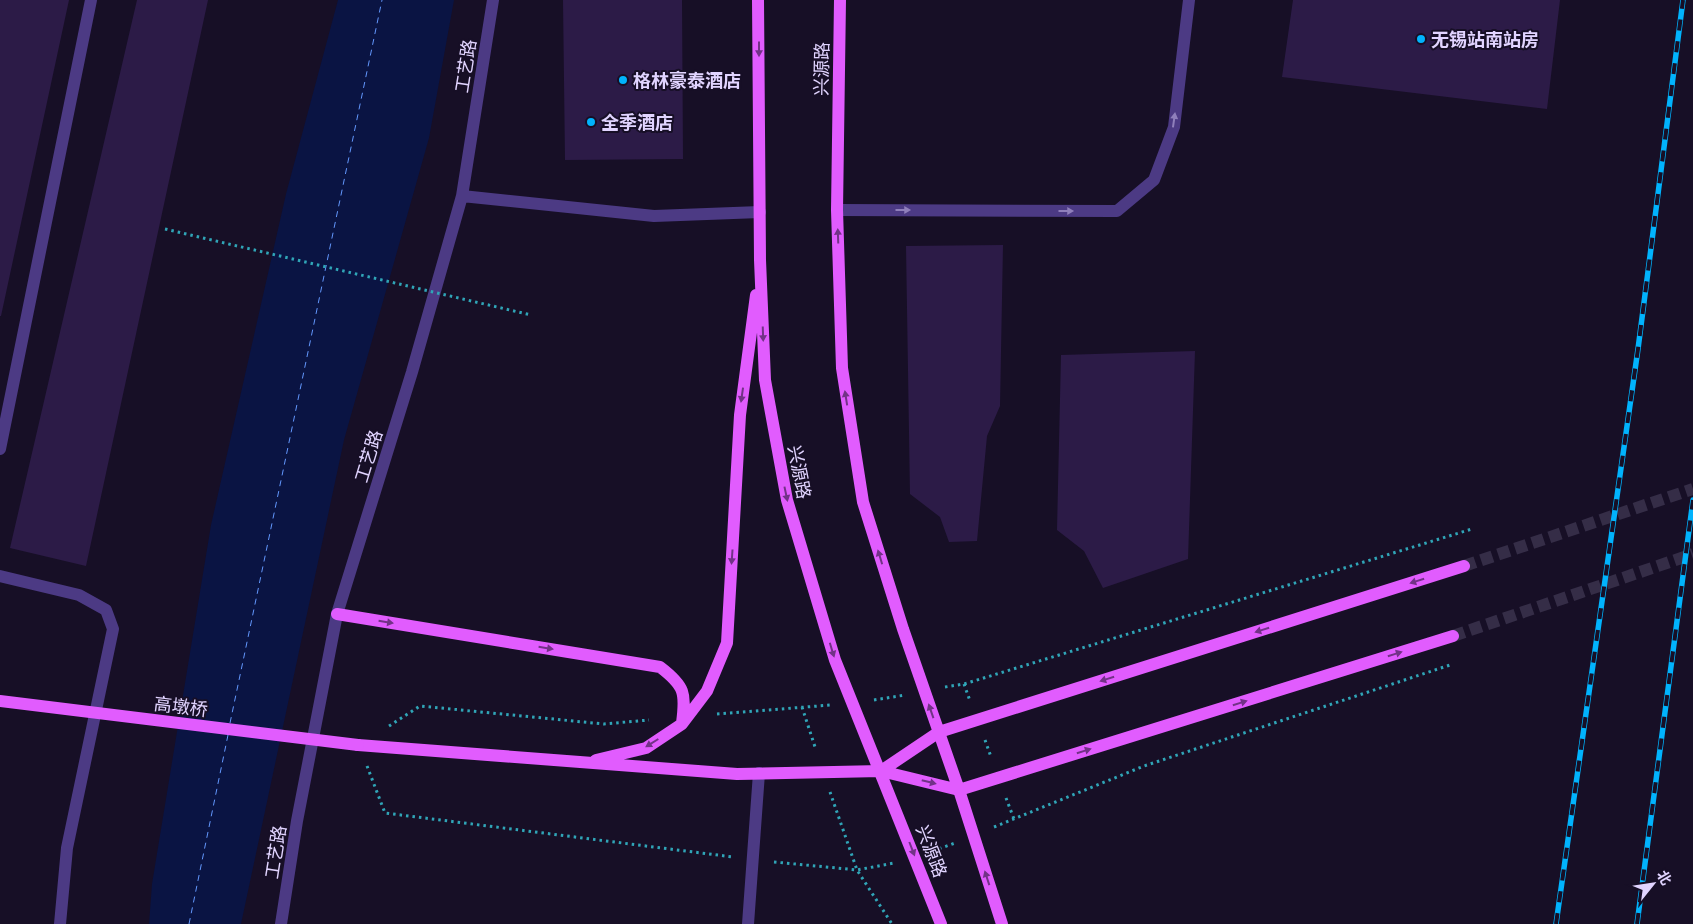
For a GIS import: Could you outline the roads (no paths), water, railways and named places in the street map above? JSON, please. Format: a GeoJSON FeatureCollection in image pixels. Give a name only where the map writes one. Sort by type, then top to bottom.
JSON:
{"type":"FeatureCollection","features":[{"type":"Feature","properties":{"kind":"main road","name":"兴源路"},"geometry":{"type":"LineString","coordinates":[[758,0],[760,260],[765,380],[787,500],[835,660],[882,771],[941,924]]}},
{"type":"Feature","properties":{"kind":"main road","name":"兴源路"},"geometry":{"type":"LineString","coordinates":[[840,0],[837,210],[842,368],[863,502],[902,629],[959,790],[1002,924]]}},
{"type":"Feature","properties":{"kind":"main road"},"geometry":{"type":"LineString","coordinates":[[585,764],[646,748],[682,724],[708,691],[727,642],[740,415],[760,260]]}},
{"type":"Feature","properties":{"kind":"main road"},"geometry":{"type":"LineString","coordinates":[[882,771],[939,732],[1464,566]]}},
{"type":"Feature","properties":{"kind":"main road"},"geometry":{"type":"LineString","coordinates":[[338,614],[660,667],[676,679],[685,699],[682,724]]}},
{"type":"Feature","properties":{"kind":"main road"},"geometry":{"type":"LineString","coordinates":[[959,790],[1453,636]]}},
{"type":"Feature","properties":{"kind":"main road","name":"高墩桥"},"geometry":{"type":"LineString","coordinates":[[0,701],[358,746],[585,764],[759,773],[882,771],[959,790]]}},
{"type":"Feature","properties":{"kind":"street"},"geometry":{"type":"LineString","coordinates":[[0,449],[92,0]]}},
{"type":"Feature","properties":{"kind":"street","name":"工艺路"},"geometry":{"type":"LineString","coordinates":[[281,924],[297,821],[338,614],[412,372],[462,196],[493,0]]}},
{"type":"Feature","properties":{"kind":"street"},"geometry":{"type":"LineString","coordinates":[[837,210],[1117,211],[1154,180],[1174,127],[1189,0]]}},
{"type":"Feature","properties":{"kind":"street"},"geometry":{"type":"LineString","coordinates":[[462,196],[654,216],[760,212]]}},
{"type":"Feature","properties":{"kind":"street"},"geometry":{"type":"LineString","coordinates":[[0,576],[79,595],[106,610],[113,629],[67,848],[60,924]]}},
{"type":"Feature","properties":{"kind":"street"},"geometry":{"type":"LineString","coordinates":[[748,924],[759,773]]}},
{"type":"Feature","properties":{"kind":"tunnel"},"geometry":{"type":"LineString","coordinates":[[1464,566],[1693,489]]}},
{"type":"Feature","properties":{"kind":"tunnel"},"geometry":{"type":"LineString","coordinates":[[1453,636],[1693,554]]}},
{"type":"Feature","properties":{"kind":"railway"},"geometry":{"type":"LineString","coordinates":[[1556,924],[1638,349],[1683,0]]}},
{"type":"Feature","properties":{"kind":"railway"},"geometry":{"type":"LineString","coordinates":[[1637,924],[1693,500]]}},
{"type":"Feature","properties":{"kind":"place","name":"无锡站南站房"},"geometry":{"type":"Point","coordinates":[1421,39]}},
{"type":"Feature","properties":{"kind":"place","name":"格林豪泰酒店"},"geometry":{"type":"Point","coordinates":[623,80]}},
{"type":"Feature","properties":{"kind":"place","name":"全季酒店"},"geometry":{"type":"Point","coordinates":[591,122]}}]}
